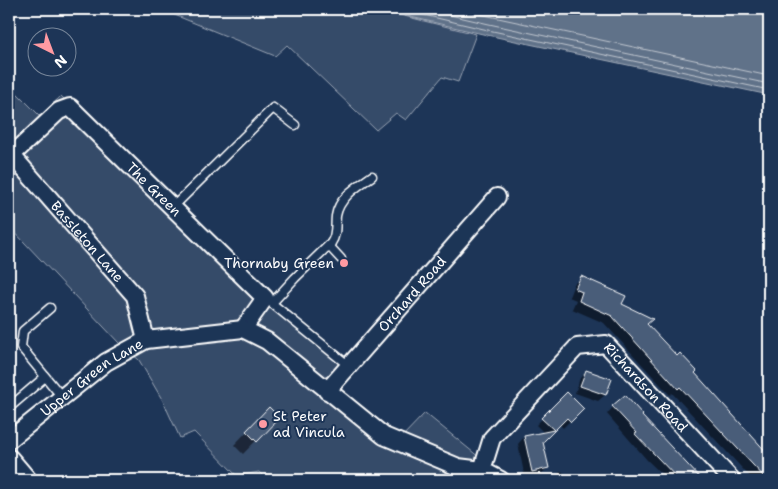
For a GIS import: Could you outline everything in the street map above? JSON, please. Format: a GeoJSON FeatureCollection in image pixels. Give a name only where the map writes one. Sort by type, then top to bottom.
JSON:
{"type":"FeatureCollection","features":[{"type":"Feature","properties":{"kind":"street","name":"The Green"},"geometry":{"type":"LineString","coordinates":[[10,154],[59,111],[70,107],[268,300]]}},
{"type":"Feature","properties":{"kind":"street","name":"Bassleton Lane"},"geometry":{"type":"LineString","coordinates":[[10,154],[134,296],[146,340]]}},
{"type":"Feature","properties":{"kind":"street","name":"Orchard Road"},"geometry":{"type":"LineString","coordinates":[[328,391],[497,197]]}},
{"type":"Feature","properties":{"kind":"street"},"geometry":{"type":"LineString","coordinates":[[268,300],[243,329],[267,341],[384,436],[458,466],[482,470],[500,480]]}},
{"type":"Feature","properties":{"kind":"street","name":"Upper Green Lane"},"geometry":{"type":"LineString","coordinates":[[9,440],[106,362],[146,340],[243,329]]}},
{"type":"Feature","properties":{"kind":"street","name":"Richardson Road"},"geometry":{"type":"LineString","coordinates":[[482,470],[492,438],[577,347],[606,344],[732,480]]}},
{"type":"Feature","properties":{"kind":"street"},"geometry":{"type":"LineString","coordinates":[[9,460],[26,480]]}},
{"type":"Feature","properties":{"kind":"lane"},"geometry":{"type":"LineString","coordinates":[[173,207],[273,108],[294,125]]}},
{"type":"Feature","properties":{"kind":"lane"},"geometry":{"type":"LineString","coordinates":[[349,366],[268,300],[295,278],[334,239],[336,215],[341,203],[353,189],[372,176]]}},
{"type":"Feature","properties":{"kind":"lane"},"geometry":{"type":"LineString","coordinates":[[328,246],[341,259]]}},
{"type":"Feature","properties":{"kind":"lane"},"geometry":{"type":"LineString","coordinates":[[50,308],[23,331],[21,347],[62,397]]}},
{"type":"Feature","properties":{"kind":"lane"},"geometry":{"type":"LineString","coordinates":[[9,405],[11,406],[45,377]]}},
{"type":"Feature","properties":{"kind":"shaded area"},"geometry":{"type":"Polygon","coordinates":[[[160,9],[376,9],[476,34],[458,82],[442,77],[406,120],[396,113],[376,130],[287,45],[275,56],[160,9]]]}},
{"type":"Feature","properties":{"kind":"shaded area"},"geometry":{"type":"Polygon","coordinates":[[[9,85],[40,116],[61,96],[267,295],[352,365],[332,389],[400,439],[425,413],[507,480],[267,480],[259,472],[237,476],[194,432],[180,438],[163,401],[139,360],[119,343],[9,226],[9,85]]]}},
{"type":"Feature","properties":{"kind":"water"},"geometry":{"type":"Polygon","coordinates":[[[377,9],[769,9],[769,95],[487,35],[377,9]]]}},
{"type":"Feature","properties":{"kind":"building"},"geometry":{"type":"Polygon","coordinates":[[[581,276],[626,296],[622,304],[653,319],[647,324],[677,356],[680,353],[697,371],[695,373],[769,455],[769,480],[680,387],[678,389],[612,316],[579,301],[582,292],[575,289],[581,276]]]}},
{"type":"Feature","properties":{"kind":"building"},"geometry":{"type":"Polygon","coordinates":[[[586,370],[612,379],[606,395],[580,386],[586,370]]]}},
{"type":"Feature","properties":{"kind":"building"},"geometry":{"type":"Polygon","coordinates":[[[567,392],[584,409],[571,422],[567,418],[543,442],[549,468],[532,472],[524,436],[554,430],[541,418],[567,392]]]}},
{"type":"Feature","properties":{"kind":"building"},"geometry":{"type":"Polygon","coordinates":[[[625,395],[702,480],[679,480],[635,434],[637,433],[612,406],[625,395]]]}},
{"type":"Feature","properties":{"kind":"building","name":"St Peter ad Vincula"},"geometry":{"type":"Polygon","coordinates":[[[269,407],[280,418],[257,442],[246,431],[269,407]]]}},
{"type":"Feature","properties":{"kind":"place","name":"Thornaby Green"},"geometry":{"type":"Point","coordinates":[344,263]}},
{"type":"Feature","properties":{"kind":"place","name":"St Peter ad Vincula"},"geometry":{"type":"Point","coordinates":[263,424]}}]}
